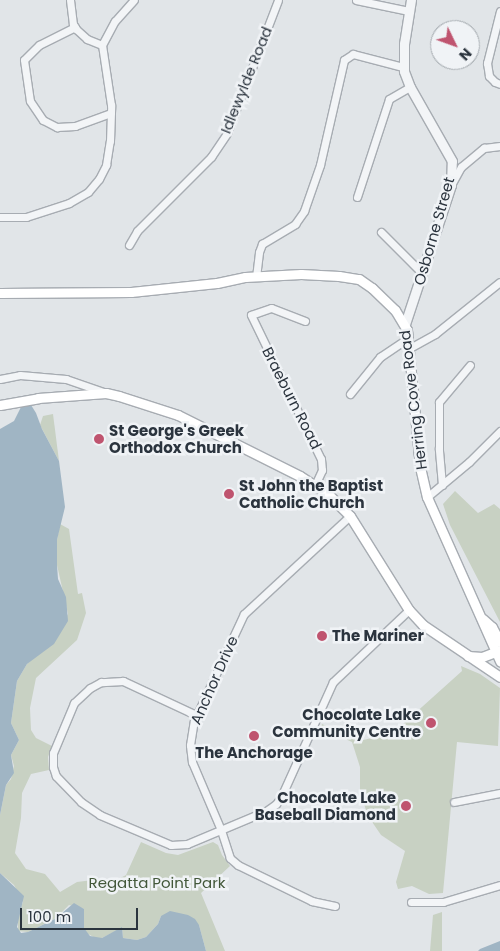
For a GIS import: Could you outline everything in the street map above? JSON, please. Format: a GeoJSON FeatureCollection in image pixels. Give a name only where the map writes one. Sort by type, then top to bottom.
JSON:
{"type":"FeatureCollection","features":[{"type":"Feature","properties":{"kind":"main road","name":"Herring Cove Road"},"geometry":{"type":"LineString","coordinates":[[0,293],[131,292],[256,277],[301,274],[340,276],[359,280],[395,310],[405,324],[420,467],[427,497],[455,563],[498,651],[500,661]]}},
{"type":"Feature","properties":{"kind":"main road"},"geometry":{"type":"LineString","coordinates":[[0,406],[38,398],[106,393],[178,415],[314,485],[338,502],[350,516],[410,610],[432,633],[500,677]]}},
{"type":"Feature","properties":{"kind":"main road","name":"Herring Cove Road"},"geometry":{"type":"LineString","coordinates":[[482,618],[492,627],[500,642]]}},
{"type":"Feature","properties":{"kind":"main road"},"geometry":{"type":"LineString","coordinates":[[467,656],[482,657],[498,651]]}},
{"type":"Feature","properties":{"kind":"street"},"geometry":{"type":"LineString","coordinates":[[70,0],[75,27],[82,36],[102,45]]}},
{"type":"Feature","properties":{"kind":"street"},"geometry":{"type":"LineString","coordinates":[[0,217],[31,215],[69,203],[88,192],[106,165],[110,141],[111,112],[102,45],[115,21],[134,0]]}},
{"type":"Feature","properties":{"kind":"street","name":"Idlewylde Road"},"geometry":{"type":"LineString","coordinates":[[129,245],[137,231],[211,157],[227,133],[278,0]]}},
{"type":"Feature","properties":{"kind":"street"},"geometry":{"type":"LineString","coordinates":[[356,0],[409,10]]}},
{"type":"Feature","properties":{"kind":"street","name":"Osborne Street"},"geometry":{"type":"LineString","coordinates":[[405,324],[451,185],[452,161],[410,87],[403,67],[411,0]]}},
{"type":"Feature","properties":{"kind":"street"},"geometry":{"type":"LineString","coordinates":[[500,11],[488,62],[489,76],[500,84]]}},
{"type":"Feature","properties":{"kind":"street"},"geometry":{"type":"LineString","coordinates":[[75,27],[39,45],[24,60],[30,101],[43,120],[57,127],[75,126],[111,112]]}},
{"type":"Feature","properties":{"kind":"street"},"geometry":{"type":"LineString","coordinates":[[256,277],[259,252],[262,244],[296,224],[304,211],[320,165],[344,60],[353,54],[403,67]]}},
{"type":"Feature","properties":{"kind":"street"},"geometry":{"type":"LineString","coordinates":[[357,198],[389,99],[410,87]]}},
{"type":"Feature","properties":{"kind":"street"},"geometry":{"type":"LineString","coordinates":[[451,185],[461,168],[484,148],[500,146]]}},
{"type":"Feature","properties":{"kind":"street"},"geometry":{"type":"LineString","coordinates":[[381,232],[423,274]]}},
{"type":"Feature","properties":{"kind":"street"},"geometry":{"type":"LineString","coordinates":[[408,349],[435,334],[500,282]]}},
{"type":"Feature","properties":{"kind":"street","name":"Braeburn Road"},"geometry":{"type":"LineString","coordinates":[[305,321],[271,308],[253,313],[252,318],[321,459],[322,470],[314,485]]}},
{"type":"Feature","properties":{"kind":"street"},"geometry":{"type":"LineString","coordinates":[[350,394],[380,357],[407,339]]}},
{"type":"Feature","properties":{"kind":"street"},"geometry":{"type":"LineString","coordinates":[[442,485],[439,448],[440,402],[470,365]]}},
{"type":"Feature","properties":{"kind":"street"},"geometry":{"type":"LineString","coordinates":[[0,379],[20,374],[66,379],[106,393]]}},
{"type":"Feature","properties":{"kind":"street"},"geometry":{"type":"LineString","coordinates":[[427,497],[500,430]]}},
{"type":"Feature","properties":{"kind":"street","name":"Anchor Drive"},"geometry":{"type":"LineString","coordinates":[[335,906],[312,901],[238,865],[227,854],[221,830],[191,759],[190,734],[196,715],[244,614],[350,516]]}},
{"type":"Feature","properties":{"kind":"street"},"geometry":{"type":"LineString","coordinates":[[196,715],[123,681],[101,682],[90,688],[74,703],[53,753],[53,767],[59,781],[81,802],[100,815],[164,844],[184,845],[266,811],[276,804],[333,682],[410,610]]}},
{"type":"Feature","properties":{"kind":"street"},"geometry":{"type":"LineString","coordinates":[[454,802],[500,793]]}},
{"type":"Feature","properties":{"kind":"street"},"geometry":{"type":"LineString","coordinates":[[411,902],[444,902],[500,885]]}},
{"type":"Feature","properties":{"kind":"green space"},"geometry":{"type":"Polygon","coordinates":[[[53,414],[59,461],[40,425],[43,416],[53,414]]]}},
{"type":"Feature","properties":{"kind":"green space"},"geometry":{"type":"Polygon","coordinates":[[[455,491],[478,513],[494,504],[500,509],[500,622],[450,525],[443,504],[455,491]]]}},
{"type":"Feature","properties":{"kind":"green space","name":"Regatta Point Park"},"geometry":{"type":"Polygon","coordinates":[[[60,524],[69,529],[78,594],[82,593],[86,613],[77,640],[36,678],[30,708],[31,730],[36,738],[52,746],[48,757],[49,770],[31,774],[22,793],[21,818],[15,853],[26,869],[45,874],[60,892],[77,882],[93,880],[107,885],[126,875],[141,842],[166,853],[178,855],[213,842],[218,845],[230,866],[201,893],[225,951],[206,951],[199,925],[161,916],[158,924],[146,937],[137,940],[123,938],[122,928],[102,938],[95,938],[85,932],[84,909],[69,905],[55,919],[28,932],[18,931],[18,916],[23,902],[14,885],[0,873],[0,815],[6,785],[11,779],[14,766],[11,755],[19,740],[11,723],[17,681],[27,664],[44,651],[68,614],[57,565],[57,540],[60,524]]]}},
{"type":"Feature","properties":{"kind":"green space"},"geometry":{"type":"Polygon","coordinates":[[[461,666],[480,674],[500,688],[498,746],[457,742],[443,893],[429,894],[412,886],[398,889],[396,882],[405,851],[381,835],[368,816],[360,792],[360,767],[352,742],[321,728],[322,724],[359,741],[393,733],[462,671],[461,666]]]}},
{"type":"Feature","properties":{"kind":"green space"},"geometry":{"type":"Polygon","coordinates":[[[442,912],[442,951],[430,951],[433,915],[442,912]]]}},
{"type":"Feature","properties":{"kind":"water"},"geometry":{"type":"Polygon","coordinates":[[[23,403],[31,405],[36,413],[42,429],[59,461],[65,507],[57,540],[57,565],[58,579],[66,597],[68,621],[54,644],[27,664],[17,681],[11,723],[19,740],[11,755],[14,773],[6,785],[0,815],[0,429],[14,421],[23,403]]]}},
{"type":"Feature","properties":{"kind":"water"},"geometry":{"type":"Polygon","coordinates":[[[0,873],[24,896],[17,927],[21,933],[28,932],[55,919],[74,903],[84,909],[84,928],[90,936],[102,938],[122,927],[123,938],[137,940],[146,937],[158,924],[161,916],[170,911],[188,915],[195,919],[199,925],[206,951],[0,951],[0,873]]]}},
{"type":"Feature","properties":{"kind":"water"},"geometry":{"type":"Polygon","coordinates":[[[500,941],[500,951],[478,951],[480,949],[500,941]]]}},
{"type":"Feature","properties":{"kind":"place","name":"St George's Greek Orthodox Church"},"geometry":{"type":"Point","coordinates":[99,439]}},
{"type":"Feature","properties":{"kind":"place","name":"St John the Baptist Catholic Church"},"geometry":{"type":"Point","coordinates":[229,494]}},
{"type":"Feature","properties":{"kind":"place","name":"The Mariner"},"geometry":{"type":"Point","coordinates":[322,636]}},
{"type":"Feature","properties":{"kind":"place","name":"Chocolate Lake Community Centre"},"geometry":{"type":"Point","coordinates":[431,723]}},
{"type":"Feature","properties":{"kind":"place","name":"The Anchorage"},"geometry":{"type":"Point","coordinates":[254,736]}},
{"type":"Feature","properties":{"kind":"place","name":"Chocolate Lake Baseball Diamond"},"geometry":{"type":"Point","coordinates":[406,806]}}]}
